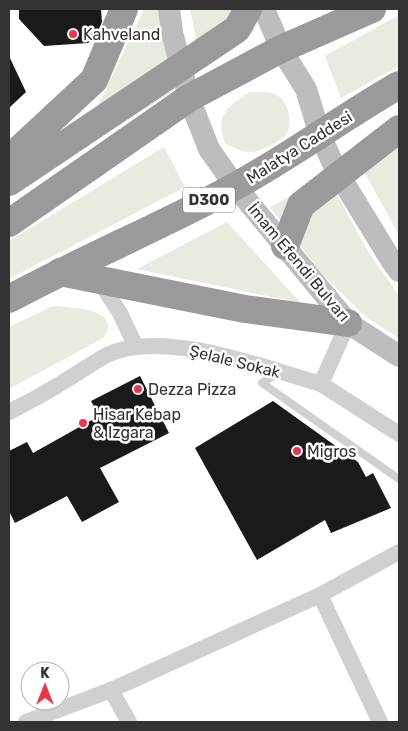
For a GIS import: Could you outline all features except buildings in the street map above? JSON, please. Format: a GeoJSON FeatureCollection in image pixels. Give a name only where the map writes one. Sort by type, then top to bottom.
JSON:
{"type":"FeatureCollection","features":[{"type":"Feature","properties":{"kind":"highway"},"geometry":{"type":"LineString","coordinates":[[9,159],[94,80],[124,9]]}},
{"type":"Feature","properties":{"kind":"highway"},"geometry":{"type":"LineString","coordinates":[[9,182],[237,29],[248,9]]}},
{"type":"Feature","properties":{"kind":"highway"},"geometry":{"type":"LineString","coordinates":[[9,223],[189,98],[282,49],[372,9]]}},
{"type":"Feature","properties":{"kind":"highway","name":"Malatya Caddesi"},"geometry":{"type":"LineString","coordinates":[[9,299],[235,186],[399,85]]}},
{"type":"Feature","properties":{"kind":"highway"},"geometry":{"type":"LineString","coordinates":[[285,246],[301,205],[399,128]]}},
{"type":"Feature","properties":{"kind":"highway"},"geometry":{"type":"LineString","coordinates":[[60,272],[245,310],[348,323]]}},
{"type":"Feature","properties":{"kind":"main road","name":"İmam Efendi Bulvarı"},"geometry":{"type":"LineString","coordinates":[[169,9],[172,32],[189,98],[208,149],[235,186],[348,323],[399,356]]}},
{"type":"Feature","properties":{"kind":"main road"},"geometry":{"type":"LineString","coordinates":[[264,9],[282,49],[306,89],[320,135],[339,175],[399,271]]}},
{"type":"Feature","properties":{"kind":"street"},"geometry":{"type":"LineString","coordinates":[[98,280],[120,313],[136,347]]}},
{"type":"Feature","properties":{"kind":"street"},"geometry":{"type":"LineString","coordinates":[[321,384],[348,323]]}},
{"type":"Feature","properties":{"kind":"street","name":"Şelale Sokak"},"geometry":{"type":"LineString","coordinates":[[9,412],[45,393],[107,355],[127,348],[149,345],[203,350],[321,384],[399,434]]}},
{"type":"Feature","properties":{"kind":"street"},"geometry":{"type":"LineString","coordinates":[[26,722],[111,690],[320,595],[399,552]]}},
{"type":"Feature","properties":{"kind":"street"},"geometry":{"type":"LineString","coordinates":[[320,595],[380,722]]}},
{"type":"Feature","properties":{"kind":"street"},"geometry":{"type":"LineString","coordinates":[[111,690],[129,722]]}},
{"type":"Feature","properties":{"kind":"lane"},"geometry":{"type":"LineString","coordinates":[[280,372],[262,383],[399,479]]}},
{"type":"Feature","properties":{"kind":"shaded area"},"geometry":{"type":"Polygon","coordinates":[[[144,9],[158,9],[174,91],[105,134],[93,132],[90,123],[144,9]]]}},
{"type":"Feature","properties":{"kind":"shaded area"},"geometry":{"type":"Polygon","coordinates":[[[190,9],[246,9],[255,31],[200,59],[190,9]]]}},
{"type":"Feature","properties":{"kind":"shaded area"},"geometry":{"type":"Polygon","coordinates":[[[399,15],[399,66],[341,98],[325,56],[399,15]]]}},
{"type":"Feature","properties":{"kind":"shaded area"},"geometry":{"type":"Polygon","coordinates":[[[250,92],[271,93],[281,98],[287,107],[290,123],[284,136],[264,149],[254,152],[241,150],[225,143],[221,125],[225,112],[235,102],[250,92]]]}},
{"type":"Feature","properties":{"kind":"shaded area"},"geometry":{"type":"Polygon","coordinates":[[[399,129],[399,235],[356,157],[399,129]]]}},
{"type":"Feature","properties":{"kind":"shaded area"},"geometry":{"type":"Polygon","coordinates":[[[164,147],[185,187],[9,279],[9,241],[164,147]]]}},
{"type":"Feature","properties":{"kind":"shaded area"},"geometry":{"type":"Polygon","coordinates":[[[327,177],[367,250],[399,296],[399,338],[366,317],[323,275],[270,207],[327,177]]]}},
{"type":"Feature","properties":{"kind":"shaded area"},"geometry":{"type":"Polygon","coordinates":[[[227,222],[301,303],[137,269],[227,222]]]}},
{"type":"Feature","properties":{"kind":"shaded area"},"geometry":{"type":"Polygon","coordinates":[[[53,306],[82,309],[102,315],[107,321],[108,328],[103,338],[9,389],[9,327],[53,306]]]}},
{"type":"Feature","properties":{"kind":"place","name":"Kahveland"},"geometry":{"type":"Point","coordinates":[73,34]}},
{"type":"Feature","properties":{"kind":"place","name":"Dezza Pizza"},"geometry":{"type":"Point","coordinates":[138,389]}},
{"type":"Feature","properties":{"kind":"place","name":"Hisar Kebap & Izgara"},"geometry":{"type":"Point","coordinates":[83,423]}},
{"type":"Feature","properties":{"kind":"place","name":"Migros"},"geometry":{"type":"Point","coordinates":[297,451]}}]}
